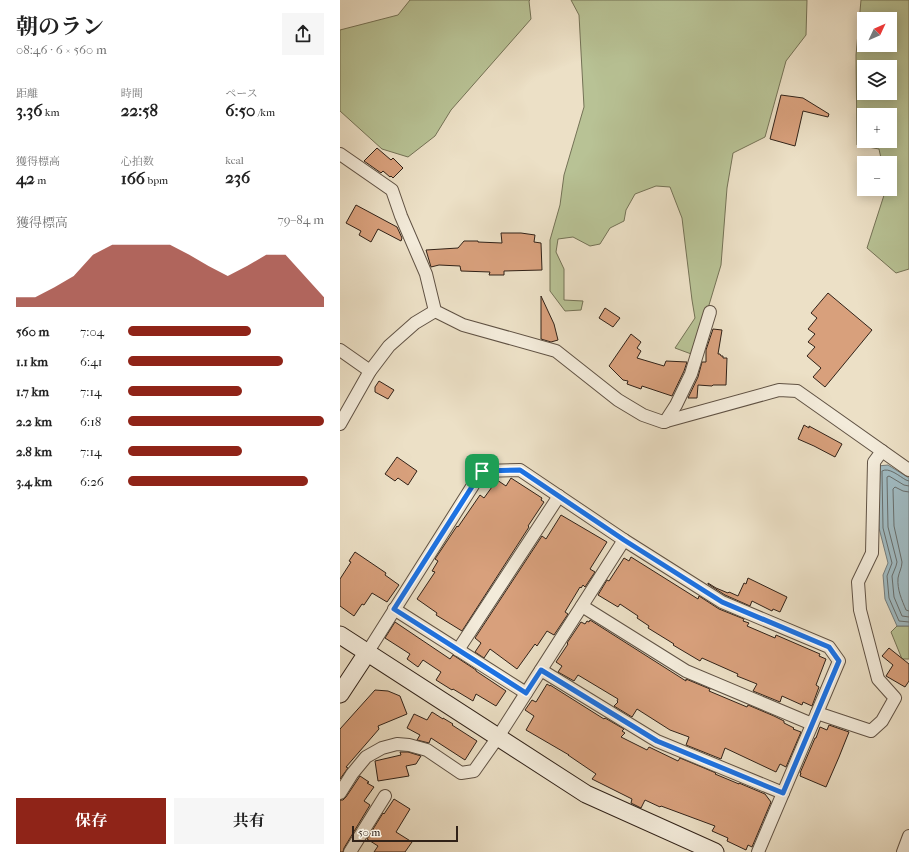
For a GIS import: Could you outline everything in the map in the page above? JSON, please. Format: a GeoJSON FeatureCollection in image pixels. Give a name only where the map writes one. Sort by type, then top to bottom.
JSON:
{"type":"FeatureCollection","features":[{"type":"Feature","properties":{"kind":"street"},"geometry":{"type":"LineString","coordinates":[[340,154],[392,190],[401,216],[426,274],[435,311],[463,325],[556,352],[618,400],[643,415],[663,422],[779,390],[797,391],[909,470]]}},
{"type":"Feature","properties":{"kind":"street"},"geometry":{"type":"LineString","coordinates":[[340,424],[370,371],[389,346],[416,323],[435,311]]}},
{"type":"Feature","properties":{"kind":"street"},"geometry":{"type":"LineString","coordinates":[[665,422],[676,405],[692,374],[710,312]]}},
{"type":"Feature","properties":{"kind":"street"},"geometry":{"type":"LineString","coordinates":[[340,350],[370,371]]}},
{"type":"Feature","properties":{"kind":"street"},"geometry":{"type":"LineString","coordinates":[[582,606],[686,671],[815,718],[870,732],[882,721],[895,698],[878,678],[860,610],[858,582],[872,553],[874,462],[882,451]]}},
{"type":"Feature","properties":{"kind":"street"},"geometry":{"type":"LineString","coordinates":[[340,694],[482,471],[520,470],[624,540],[722,602],[829,647],[839,661],[758,852]]}},
{"type":"Feature","properties":{"kind":"street"},"geometry":{"type":"LineString","coordinates":[[458,650],[559,496]]}},
{"type":"Feature","properties":{"kind":"street"},"geometry":{"type":"LineString","coordinates":[[340,793],[352,774],[366,757],[382,748],[397,744],[409,745],[427,750],[462,773],[474,771],[498,737],[624,540]]}},
{"type":"Feature","properties":{"kind":"street"},"geometry":{"type":"LineString","coordinates":[[394,609],[526,693]]}},
{"type":"Feature","properties":{"kind":"street"},"geometry":{"type":"LineString","coordinates":[[340,635],[586,794],[715,852]]}},
{"type":"Feature","properties":{"kind":"street"},"geometry":{"type":"LineString","coordinates":[[541,670],[657,741],[783,793]]}},
{"type":"Feature","properties":{"kind":"street"},"geometry":{"type":"LineString","coordinates":[[350,852],[385,796]]}},
{"type":"Feature","properties":{"kind":"street"},"geometry":{"type":"LineString","coordinates":[[903,852],[909,836]]}},
{"type":"Feature","properties":{"kind":"green space"},"geometry":{"type":"Polygon","coordinates":[[[410,0],[530,0],[531,19],[451,110],[435,136],[408,157],[382,149],[340,111],[340,30],[398,15],[410,0]]]}},
{"type":"Feature","properties":{"kind":"green space"},"geometry":{"type":"Polygon","coordinates":[[[571,0],[807,0],[806,35],[786,61],[765,137],[733,153],[727,188],[721,265],[694,355],[675,348],[695,318],[682,218],[670,187],[656,186],[635,194],[626,210],[624,221],[610,228],[600,244],[590,246],[573,237],[558,239],[556,252],[564,269],[564,300],[583,301],[581,310],[565,311],[550,291],[550,240],[560,205],[564,175],[584,107],[579,15],[571,0]]]}},
{"type":"Feature","properties":{"kind":"green space"},"geometry":{"type":"Polygon","coordinates":[[[861,0],[909,0],[909,269],[896,273],[867,248],[884,196],[897,196],[897,156],[880,156],[879,149],[874,148],[897,148],[897,108],[857,108],[857,145],[856,55],[857,44],[857,52],[897,52],[897,12],[860,12],[861,0]]]}},
{"type":"Feature","properties":{"kind":"green space"},"geometry":{"type":"Polygon","coordinates":[[[897,626],[909,626],[909,659],[902,659],[891,632],[897,626]]]}},
{"type":"Feature","properties":{"kind":"water"},"geometry":{"type":"Polygon","coordinates":[[[888,465],[909,478],[909,626],[897,626],[885,599],[883,575],[888,563],[879,528],[878,466],[888,465]]]}},
{"type":"Feature","properties":{"kind":"building"},"geometry":{"type":"Polygon","coordinates":[[[781,95],[803,98],[829,114],[828,117],[803,111],[795,146],[770,139],[781,95]]]}},
{"type":"Feature","properties":{"kind":"building"},"geometry":{"type":"Polygon","coordinates":[[[377,148],[391,160],[393,158],[403,168],[393,178],[383,171],[381,173],[364,161],[377,148]]]}},
{"type":"Feature","properties":{"kind":"building"},"geometry":{"type":"Polygon","coordinates":[[[356,205],[397,227],[402,238],[401,241],[378,229],[371,242],[359,235],[361,231],[346,223],[356,205]]]}},
{"type":"Feature","properties":{"kind":"building"},"geometry":{"type":"Polygon","coordinates":[[[501,233],[535,235],[534,242],[541,243],[542,270],[504,271],[504,275],[489,275],[490,272],[461,271],[460,266],[439,265],[431,267],[426,250],[458,248],[464,241],[502,243],[501,233]]]}},
{"type":"Feature","properties":{"kind":"building"},"geometry":{"type":"Polygon","coordinates":[[[828,293],[872,330],[825,387],[813,377],[821,368],[807,356],[815,347],[808,342],[815,334],[808,329],[817,318],[811,313],[828,293]]]}},
{"type":"Feature","properties":{"kind":"building"},"geometry":{"type":"Polygon","coordinates":[[[541,296],[554,324],[558,340],[551,342],[541,339],[541,296]]]}},
{"type":"Feature","properties":{"kind":"building"},"geometry":{"type":"Polygon","coordinates":[[[605,308],[620,318],[613,327],[599,318],[605,308]]]}},
{"type":"Feature","properties":{"kind":"building"},"geometry":{"type":"Polygon","coordinates":[[[713,329],[722,330],[718,354],[723,356],[723,358],[727,358],[726,385],[698,385],[697,398],[688,398],[698,377],[702,362],[706,362],[706,350],[713,329]]]}},
{"type":"Feature","properties":{"kind":"building"},"geometry":{"type":"Polygon","coordinates":[[[631,334],[641,342],[637,348],[641,351],[637,358],[664,366],[666,361],[687,362],[672,396],[642,386],[641,389],[627,384],[628,381],[623,380],[609,366],[631,334]]]}},
{"type":"Feature","properties":{"kind":"building"},"geometry":{"type":"Polygon","coordinates":[[[379,381],[394,390],[388,399],[375,392],[375,387],[379,381]]]}},
{"type":"Feature","properties":{"kind":"building"},"geometry":{"type":"Polygon","coordinates":[[[804,425],[809,428],[809,426],[842,444],[835,457],[798,439],[804,425]]]}},
{"type":"Feature","properties":{"kind":"building"},"geometry":{"type":"Polygon","coordinates":[[[397,457],[417,471],[408,485],[398,478],[395,481],[385,474],[397,457]]]}},
{"type":"Feature","properties":{"kind":"building"},"geometry":{"type":"Polygon","coordinates":[[[511,478],[542,498],[541,500],[544,502],[462,631],[436,615],[437,613],[417,599],[435,572],[432,571],[438,561],[435,559],[480,495],[484,498],[497,480],[506,486],[511,478]]]}},
{"type":"Feature","properties":{"kind":"building"},"geometry":{"type":"Polygon","coordinates":[[[561,515],[607,542],[590,569],[595,572],[585,587],[583,585],[581,588],[580,587],[565,612],[568,614],[554,635],[547,631],[537,646],[535,644],[517,669],[490,649],[484,658],[475,652],[481,643],[475,638],[542,536],[546,539],[561,515]]]}},
{"type":"Feature","properties":{"kind":"building"},"geometry":{"type":"Polygon","coordinates":[[[355,552],[386,573],[385,575],[399,585],[387,602],[372,593],[354,616],[340,606],[340,579],[351,562],[349,561],[355,552]]]}},
{"type":"Feature","properties":{"kind":"building"},"geometry":{"type":"Polygon","coordinates":[[[631,557],[698,599],[699,596],[719,609],[744,619],[743,621],[749,623],[747,626],[775,638],[776,635],[820,654],[819,656],[826,659],[816,685],[819,687],[812,706],[803,702],[802,705],[782,696],[780,702],[753,691],[757,684],[737,676],[738,674],[702,658],[700,661],[648,628],[649,626],[637,618],[638,616],[620,604],[618,607],[598,595],[607,580],[609,581],[624,558],[629,561],[631,557]]]}},
{"type":"Feature","properties":{"kind":"building"},"geometry":{"type":"Polygon","coordinates":[[[748,578],[787,597],[780,612],[773,609],[772,611],[752,601],[750,606],[725,595],[708,584],[738,596],[748,578]]]}},
{"type":"Feature","properties":{"kind":"building"},"geometry":{"type":"Polygon","coordinates":[[[590,620],[686,681],[686,679],[710,689],[709,691],[747,707],[748,705],[774,716],[784,721],[784,723],[794,728],[793,729],[801,732],[786,767],[780,764],[776,772],[725,748],[721,759],[686,745],[689,737],[670,730],[637,709],[632,717],[614,706],[618,702],[618,699],[578,675],[574,681],[558,672],[562,666],[556,662],[568,644],[567,643],[581,622],[585,624],[590,620]]]}},
{"type":"Feature","properties":{"kind":"building"},"geometry":{"type":"Polygon","coordinates":[[[395,622],[450,659],[453,655],[506,691],[496,706],[476,694],[473,701],[436,680],[441,672],[423,660],[418,667],[407,659],[410,654],[385,638],[395,622]]]}},
{"type":"Feature","properties":{"kind":"building"},"geometry":{"type":"Polygon","coordinates":[[[889,648],[909,664],[909,681],[905,687],[886,676],[893,665],[882,656],[889,648]]]}},
{"type":"Feature","properties":{"kind":"building"},"geometry":{"type":"Polygon","coordinates":[[[547,684],[604,719],[605,718],[624,729],[622,731],[625,733],[621,737],[647,750],[649,747],[678,761],[680,758],[765,794],[771,802],[752,847],[748,845],[746,850],[727,841],[728,838],[712,831],[715,826],[661,806],[660,807],[645,800],[641,808],[631,803],[632,799],[592,779],[596,774],[569,755],[526,730],[534,716],[525,710],[532,700],[536,702],[547,684]]]}},
{"type":"Feature","properties":{"kind":"building"},"geometry":{"type":"Polygon","coordinates":[[[375,690],[388,691],[400,696],[407,714],[378,726],[379,729],[346,767],[348,768],[340,779],[340,729],[375,690]]]}},
{"type":"Feature","properties":{"kind":"building"},"geometry":{"type":"Polygon","coordinates":[[[432,712],[453,724],[452,725],[477,741],[465,760],[431,738],[429,743],[417,740],[420,735],[407,728],[414,714],[427,720],[432,712]]]}},
{"type":"Feature","properties":{"kind":"building"},"geometry":{"type":"Polygon","coordinates":[[[829,725],[849,732],[826,787],[800,776],[800,773],[820,727],[827,730],[829,725]]]}},
{"type":"Feature","properties":{"kind":"building"},"geometry":{"type":"Polygon","coordinates":[[[400,752],[408,752],[421,756],[416,764],[406,766],[409,776],[378,781],[375,761],[401,755],[400,752]]]}},
{"type":"Feature","properties":{"kind":"building"},"geometry":{"type":"Polygon","coordinates":[[[360,776],[374,787],[364,801],[370,805],[343,852],[340,852],[340,800],[343,800],[346,797],[360,776]]]}},
{"type":"Feature","properties":{"kind":"building"},"geometry":{"type":"Polygon","coordinates":[[[394,799],[410,809],[396,832],[412,842],[405,852],[374,852],[378,846],[367,839],[383,813],[384,814],[394,799]]]}},
{"type":"Feature","properties":{"kind":"route"},"geometry":{"type":"LineString","coordinates":[[520,470],[624,540],[722,602],[829,647],[839,661],[783,793],[657,741],[541,670],[526,693],[394,609],[482,471],[520,470]]}}]}
